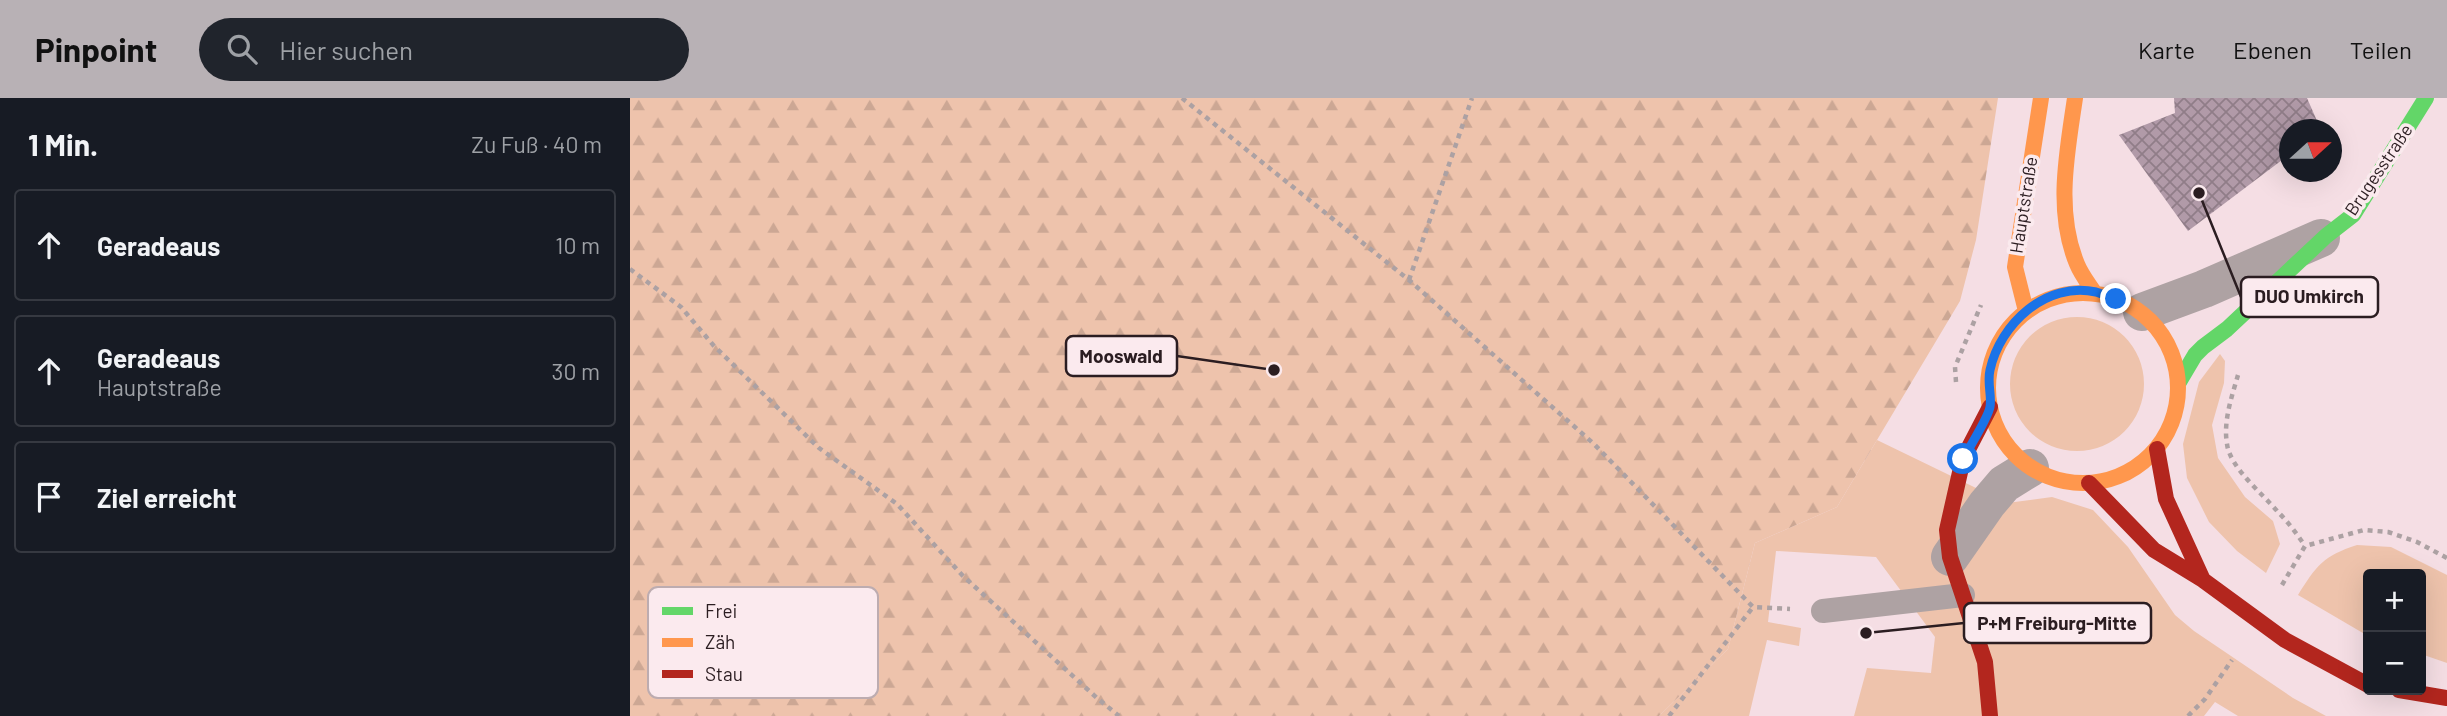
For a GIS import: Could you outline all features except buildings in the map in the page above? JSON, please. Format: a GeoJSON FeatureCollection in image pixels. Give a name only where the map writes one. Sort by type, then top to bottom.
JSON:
{"type":"FeatureCollection","features":[{"type":"Feature","properties":{"kind":"main road","name":"Hauptstraße"},"geometry":{"type":"LineString","coordinates":[[2026,311],[2015,267],[2041,98]]}},
{"type":"Feature","properties":{"kind":"main road","name":"Hauptstraße"},"geometry":{"type":"LineString","coordinates":[[2075,98],[2063,189],[2067,235],[2078,267],[2095,292]]}},
{"type":"Feature","properties":{"kind":"main road","name":"Brugesstraße"},"geometry":{"type":"LineString","coordinates":[[2179,382],[2195,355],[2227,329],[2326,236],[2353,215],[2426,98]]}},
{"type":"Feature","properties":{"kind":"main road"},"geometry":{"type":"LineString","coordinates":[[2073,292],[2095,292],[2142,312],[2162,333],[2170,348],[2179,382],[2178,405],[2172,423],[2157,450],[2126,473],[2105,481],[2089,483],[2057,480],[2030,468],[2004,440],[1990,407],[1988,382],[1995,352],[2011,324],[2026,311],[2049,298],[2073,292]]}},
{"type":"Feature","properties":{"kind":"main road"},"geometry":{"type":"LineString","coordinates":[[1990,407],[1963,459],[1947,530],[1950,557],[1985,662],[1990,716]]}},
{"type":"Feature","properties":{"kind":"main road"},"geometry":{"type":"LineString","coordinates":[[2157,450],[2166,499],[2203,580]]}},
{"type":"Feature","properties":{"kind":"main road"},"geometry":{"type":"LineString","coordinates":[[2089,483],[2154,550],[2203,580],[2285,640],[2363,682]]}},
{"type":"Feature","properties":{"kind":"main road"},"geometry":{"type":"LineString","coordinates":[[2426,694],[2447,698]]}},
{"type":"Feature","properties":{"kind":"street","name":"Brugesstraße"},"geometry":{"type":"LineString","coordinates":[[2142,312],[2204,289],[2326,236]]}},
{"type":"Feature","properties":{"kind":"street"},"geometry":{"type":"LineString","coordinates":[[1950,557],[2004,484],[2030,468]]}},
{"type":"Feature","properties":{"kind":"lane"},"geometry":{"type":"LineString","coordinates":[[1823,611],[1963,595]]}},
{"type":"Feature","properties":{"kind":"path"},"geometry":{"type":"LineString","coordinates":[[1182,98],[1409,280],[1594,444],[1753,607],[1823,611]]}},
{"type":"Feature","properties":{"kind":"path"},"geometry":{"type":"LineString","coordinates":[[1409,280],[1472,98]]}},
{"type":"Feature","properties":{"kind":"path"},"geometry":{"type":"LineString","coordinates":[[630,270],[681,307],[714,346],[819,448],[897,504],[962,576],[1119,716]]}},
{"type":"Feature","properties":{"kind":"path"},"geometry":{"type":"LineString","coordinates":[[2227,329],[2238,348],[2241,367],[2231,398],[2227,446],[2255,490],[2278,512],[2305,546]]}},
{"type":"Feature","properties":{"kind":"path"},"geometry":{"type":"LineString","coordinates":[[2281,585],[2305,546],[2364,530],[2388,532],[2417,542],[2447,558]]}},
{"type":"Feature","properties":{"kind":"path"},"geometry":{"type":"LineString","coordinates":[[1669,716],[1753,607]]}},
{"type":"Feature","properties":{"kind":"path"},"geometry":{"type":"LineString","coordinates":[[2188,716],[2205,699],[2232,660]]}},
{"type":"Feature","properties":{"kind":"green space"},"geometry":{"type":"Polygon","coordinates":[[[630,98],[1998,98],[1976,240],[1960,301],[1837,507],[1755,543],[1728,649],[1659,716],[630,716],[630,98]]]}},
{"type":"Feature","properties":{"kind":"green space"},"geometry":{"type":"Polygon","coordinates":[[[2077,317],[2102,322],[2124,337],[2139,359],[2144,384],[2139,409],[2124,431],[2102,446],[2077,451],[2052,446],[2030,431],[2015,409],[2010,384],[2015,359],[2030,337],[2052,322],[2077,317]]]}},
{"type":"Feature","properties":{"kind":"green space"},"geometry":{"type":"Polygon","coordinates":[[[2220,354],[2225,361],[2224,383],[2212,425],[2218,458],[2245,497],[2273,521],[2280,544],[2266,573],[2237,551],[2209,522],[2187,478],[2183,444],[2199,382],[2220,354]]]}},
{"type":"Feature","properties":{"kind":"green space"},"geometry":{"type":"Polygon","coordinates":[[[1877,440],[2007,503],[2052,497],[2093,510],[2128,547],[2175,615],[2194,631],[2293,698],[2326,716],[2238,716],[2215,702],[2204,716],[1854,716],[1867,668],[1931,673],[1935,637],[1876,557],[1776,551],[1768,622],[1801,628],[1799,646],[1767,640],[1749,716],[1659,716],[1728,649],[1755,543],[1837,507],[1877,440]]]}},
{"type":"Feature","properties":{"kind":"green space"},"geometry":{"type":"Polygon","coordinates":[[[2357,545],[2391,547],[2447,575],[2447,663],[2426,656],[2426,569],[2363,569],[2363,633],[2298,595],[2310,576],[2336,553],[2357,545]]]}},
{"type":"Feature","properties":{"kind":"traffic: fast"},"geometry":{"type":"LineString","coordinates":[[2179,382],[2203,347],[2227,329],[2326,236],[2353,215],[2426,98]]}},
{"type":"Feature","properties":{"kind":"traffic: slow"},"geometry":{"type":"LineString","coordinates":[[2026,311],[2015,267],[2041,98]]}},
{"type":"Feature","properties":{"kind":"traffic: slow"},"geometry":{"type":"LineString","coordinates":[[2075,98],[2065,182],[2066,223],[2077,264],[2094,292]]}},
{"type":"Feature","properties":{"kind":"traffic: slow"},"geometry":{"type":"LineString","coordinates":[[2083,293],[2119,300],[2150,321],[2171,352],[2178,388],[2171,424],[2150,455],[2119,476],[2083,483],[2047,476],[2016,455],[1995,424],[1988,388],[1995,352],[2016,321],[2047,300],[2083,293]]}},
{"type":"Feature","properties":{"kind":"traffic: jam"},"geometry":{"type":"LineString","coordinates":[[1990,407],[1963,459],[1947,530],[1950,557],[1985,662],[1990,716]]}},
{"type":"Feature","properties":{"kind":"traffic: jam"},"geometry":{"type":"LineString","coordinates":[[2157,449],[2166,499],[2203,580]]}},
{"type":"Feature","properties":{"kind":"traffic: jam"},"geometry":{"type":"LineString","coordinates":[[2089,483],[2154,550],[2203,580],[2285,640],[2363,682]]}},
{"type":"Feature","properties":{"kind":"traffic: jam"},"geometry":{"type":"LineString","coordinates":[[2426,694],[2447,698]]}},
{"type":"Feature","properties":{"kind":"place","name":"DUO Umkirch"},"geometry":{"type":"Point","coordinates":[2199,193]}},
{"type":"Feature","properties":{"kind":"place","name":"Mooswald"},"geometry":{"type":"Point","coordinates":[1274,370]}},
{"type":"Feature","properties":{"kind":"place","name":"P+M Freiburg-Mitte"},"geometry":{"type":"Point","coordinates":[1866,633]}},
{"type":"Feature","properties":{"kind":"route"},"geometry":{"type":"LineString","coordinates":[[1963,459],[1990,407],[1989,372],[1995,352],[2011,324],[2037,304],[2060,295],[2095,292],[2116,299]]}}]}
